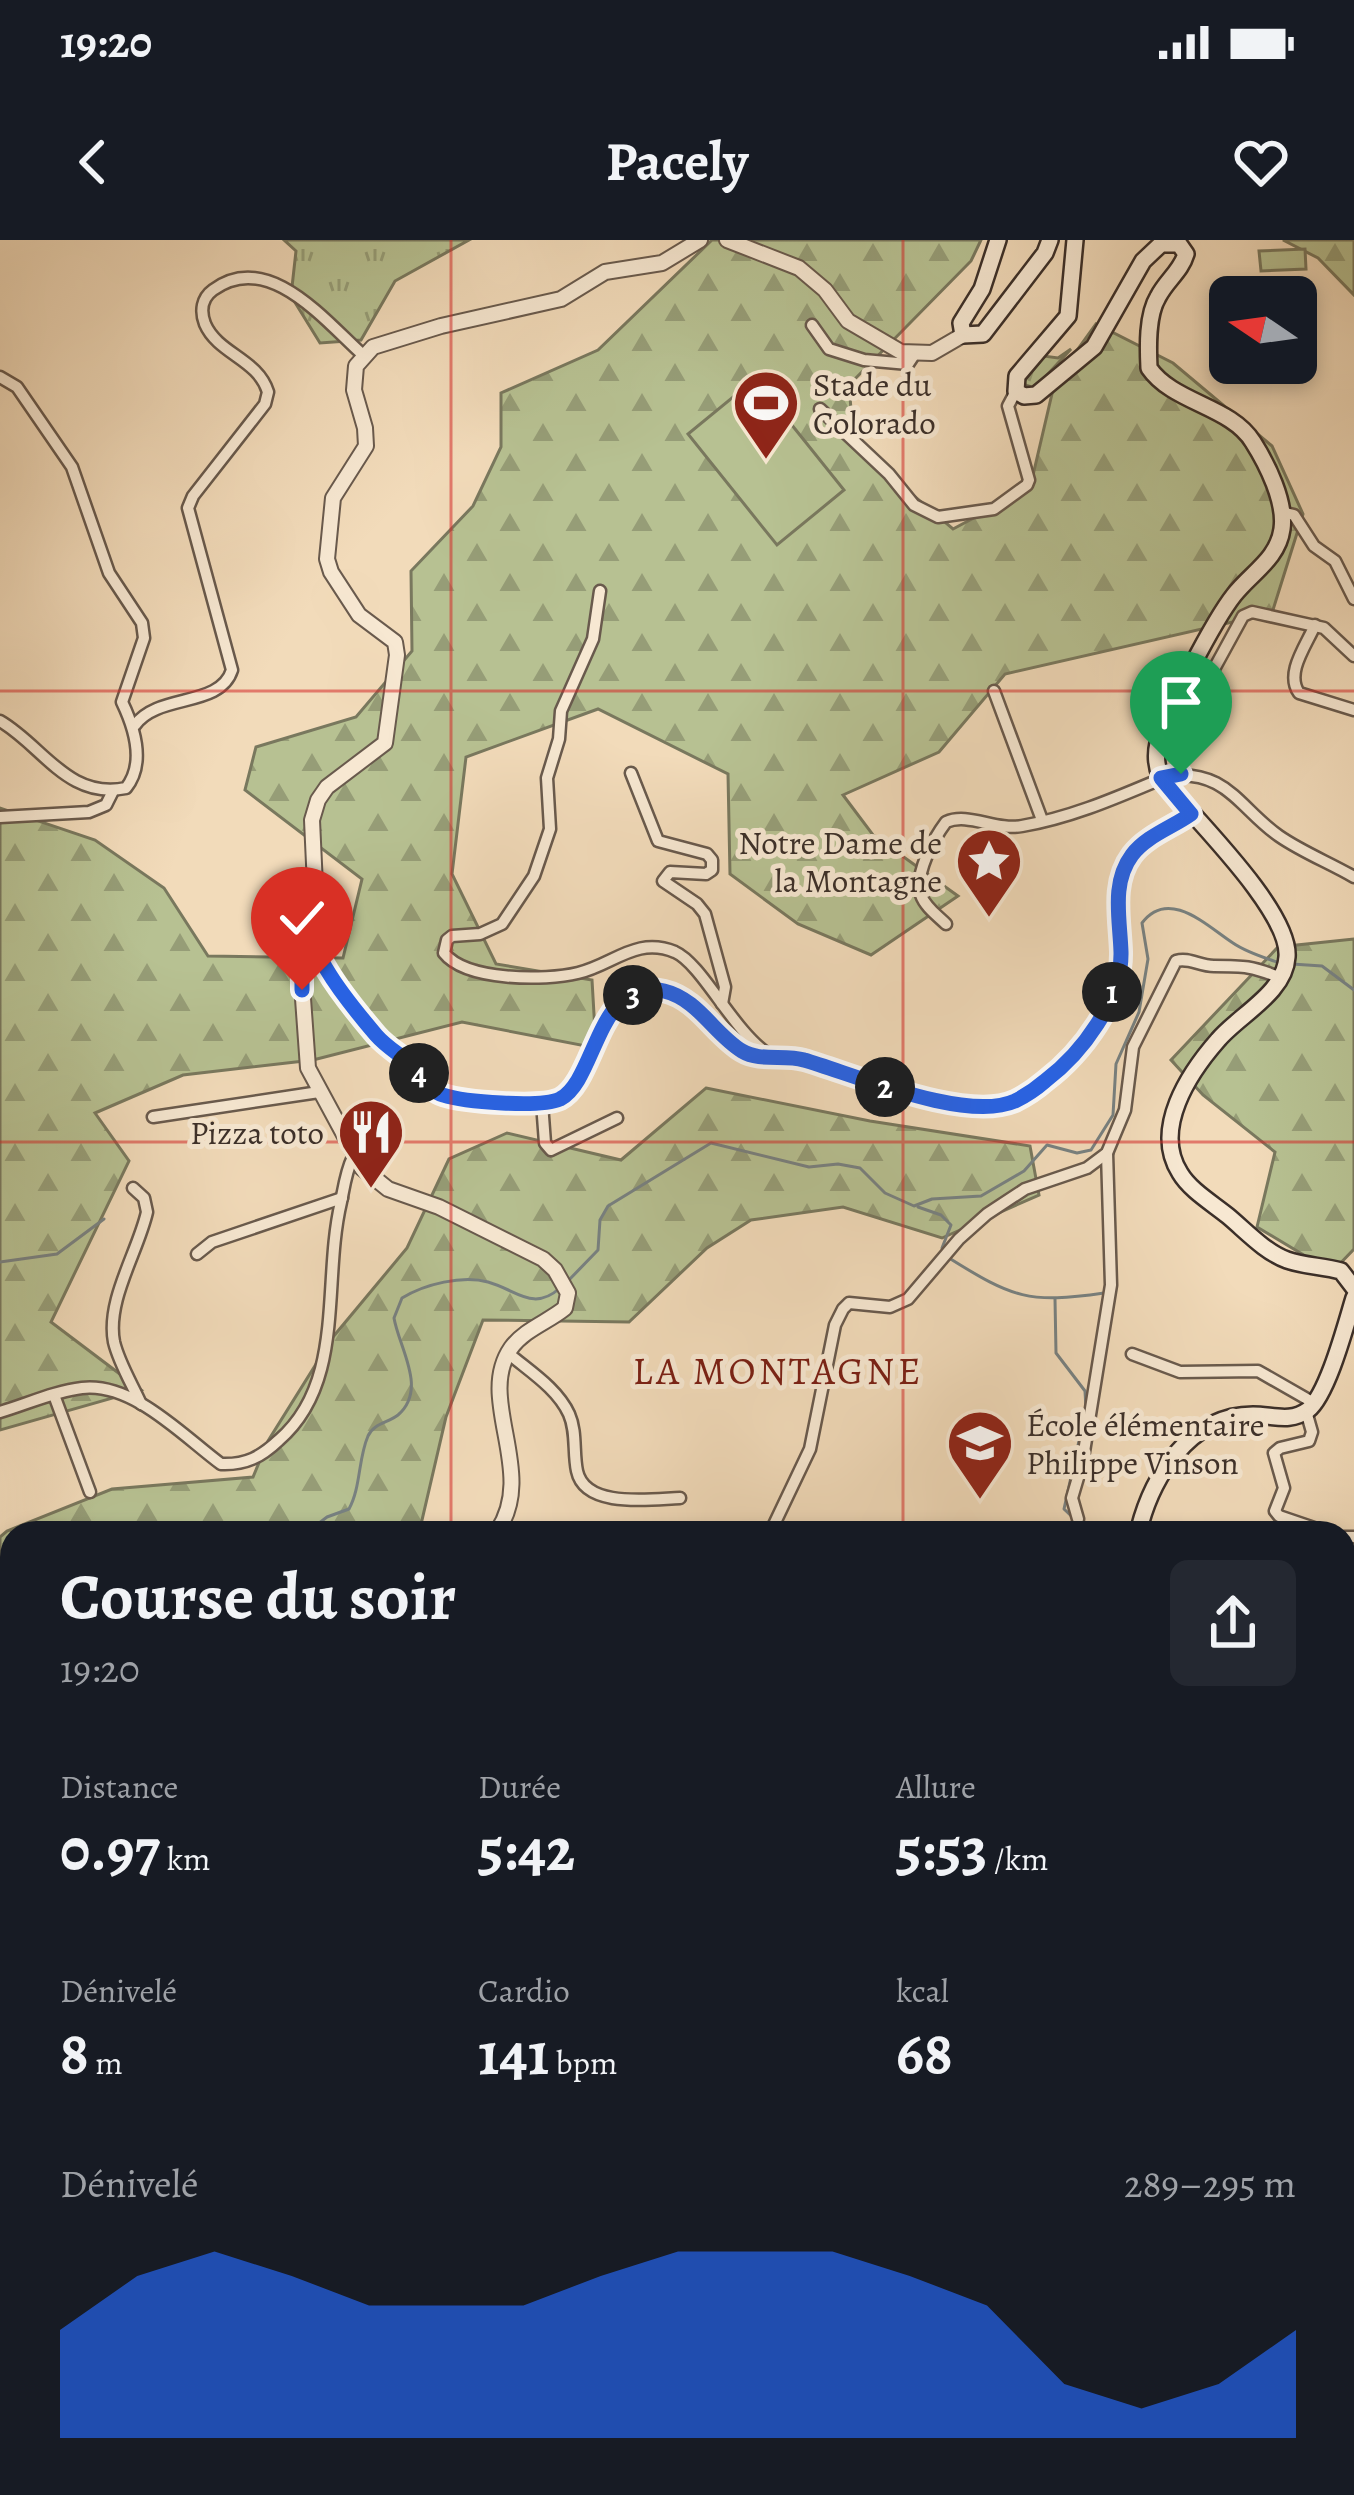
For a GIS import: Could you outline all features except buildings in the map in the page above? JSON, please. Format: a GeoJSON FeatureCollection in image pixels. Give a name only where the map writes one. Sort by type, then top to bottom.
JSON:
{"type":"FeatureCollection","features":[{"type":"Feature","properties":{"kind":"main road"},"geometry":{"type":"LineString","coordinates":[[998,240],[982,289],[962,323],[963,335],[983,334],[1050,240]]}},
{"type":"Feature","properties":{"kind":"main road"},"geometry":{"type":"LineString","coordinates":[[1076,240],[1067,316],[1016,376],[1016,391],[1024,396],[1036,394],[1094,347],[1143,261],[1161,244],[1179,244],[1186,254],[1183,264],[1158,296],[1152,312],[1149,368],[1163,382],[1246,432],[1269,474],[1281,512],[1278,545],[1226,606],[1161,733],[1155,761],[1161,778],[1262,896],[1278,923],[1284,969],[1193,1072],[1175,1111],[1173,1155],[1186,1181],[1271,1252],[1288,1261],[1341,1270],[1354,1288]]}},
{"type":"Feature","properties":{"kind":"main road"},"geometry":{"type":"LineString","coordinates":[[1143,1521],[1168,1462],[1186,1440],[1240,1417],[1294,1417],[1310,1407],[1354,1298]]}},
{"type":"Feature","properties":{"kind":"street"},"geometry":{"type":"LineString","coordinates":[[502,1521],[512,1503],[501,1384],[508,1353],[519,1339],[565,1308],[568,1293],[555,1270],[529,1250],[440,1207],[388,1189],[353,1157],[319,1092],[307,1057],[299,956],[316,886],[310,837],[318,800],[327,787],[385,743],[397,655],[391,636],[359,615],[326,559],[333,498],[366,446],[354,390],[356,366],[373,347],[561,299],[605,272],[662,263],[700,240]]}},
{"type":"Feature","properties":{"kind":"street"},"geometry":{"type":"LineString","coordinates":[[727,240],[799,268],[815,279],[860,330],[914,355],[932,353],[963,335]]}},
{"type":"Feature","properties":{"kind":"street"},"geometry":{"type":"LineString","coordinates":[[135,725],[157,706],[218,690],[228,682],[232,670],[188,508],[265,404],[268,392],[249,363],[210,332],[203,313],[205,299],[232,280],[253,275],[269,279],[363,355]]}},
{"type":"Feature","properties":{"kind":"street"},"geometry":{"type":"LineString","coordinates":[[812,325],[829,349],[908,364],[914,355]]}},
{"type":"Feature","properties":{"kind":"street"},"geometry":{"type":"LineString","coordinates":[[0,377],[17,387],[72,467],[109,573],[142,623],[143,643],[122,702],[135,725],[136,769],[126,788],[85,787],[0,721]]}},
{"type":"Feature","properties":{"kind":"street"},"geometry":{"type":"LineString","coordinates":[[820,409],[889,474],[914,505],[938,517],[994,509],[1027,485],[1008,406],[1016,391]]}},
{"type":"Feature","properties":{"kind":"street"},"geometry":{"type":"LineString","coordinates":[[1281,512],[1294,515],[1314,546],[1336,561],[1354,598]]}},
{"type":"Feature","properties":{"kind":"street"},"geometry":{"type":"LineString","coordinates":[[601,591],[592,638],[561,711],[559,739],[547,778],[550,829],[534,876],[502,924],[480,934],[452,936],[444,953],[448,960],[470,970],[505,976],[579,973],[642,946],[679,953],[751,1043],[770,1056]]}},
{"type":"Feature","properties":{"kind":"street"},"geometry":{"type":"LineString","coordinates":[[1194,668],[1214,669],[1243,616],[1250,612],[1315,625],[1333,634],[1354,656]]}},
{"type":"Feature","properties":{"kind":"street"},"geometry":{"type":"LineString","coordinates":[[1315,625],[1292,676],[1293,686],[1299,693],[1354,710]]}},
{"type":"Feature","properties":{"kind":"street"},"geometry":{"type":"LineString","coordinates":[[994,691],[1042,820]]}},
{"type":"Feature","properties":{"kind":"street"},"geometry":{"type":"LineString","coordinates":[[631,773],[658,842],[706,854],[712,860],[706,874],[670,872],[664,881],[705,914],[725,987],[722,1004]]}},
{"type":"Feature","properties":{"kind":"street"},"geometry":{"type":"LineString","coordinates":[[946,924],[924,902],[919,887],[920,875],[946,822],[961,818],[1008,828],[1096,807],[1181,774],[1220,784],[1238,795],[1280,837],[1354,877]]}},
{"type":"Feature","properties":{"kind":"street"},"geometry":{"type":"LineString","coordinates":[[0,817],[89,812],[106,805],[113,791]]}},
{"type":"Feature","properties":{"kind":"street"},"geometry":{"type":"LineString","coordinates":[[302,933],[378,1037],[443,1096],[542,1103],[560,1099],[577,1084],[606,1022],[630,996],[649,988],[670,992],[691,1004],[742,1051],[805,1060],[835,1073],[927,1097],[994,1106],[1014,1102],[1047,1080],[1089,1035],[1108,1004],[1121,956],[1117,905],[1128,860],[1139,847],[1191,814]]}},
{"type":"Feature","properties":{"kind":"street"},"geometry":{"type":"LineString","coordinates":[[1078,1519],[1072,1502],[1111,1285],[1107,1153],[1124,1110],[1133,1047],[1176,961],[1284,969]]}},
{"type":"Feature","properties":{"kind":"street"},"geometry":{"type":"LineString","coordinates":[[153,1117],[319,1092]]}},
{"type":"Feature","properties":{"kind":"street"},"geometry":{"type":"LineString","coordinates":[[542,1103],[545,1143],[551,1150],[617,1118]]}},
{"type":"Feature","properties":{"kind":"street"},"geometry":{"type":"LineString","coordinates":[[776,1521],[810,1449],[836,1325],[846,1305],[890,1306],[908,1299],[978,1220],[1025,1190],[1088,1168],[1107,1153]]}},
{"type":"Feature","properties":{"kind":"street"},"geometry":{"type":"LineString","coordinates":[[0,1412],[83,1388],[101,1388],[141,1404],[221,1464],[248,1462],[286,1434],[306,1410],[323,1371],[332,1243],[353,1157]]}},
{"type":"Feature","properties":{"kind":"street"},"geometry":{"type":"LineString","coordinates":[[133,1187],[144,1198],[147,1212],[113,1332],[141,1404]]}},
{"type":"Feature","properties":{"kind":"street"},"geometry":{"type":"LineString","coordinates":[[197,1254],[212,1242],[342,1198]]}},
{"type":"Feature","properties":{"kind":"street"},"geometry":{"type":"LineString","coordinates":[[508,1353],[551,1389],[568,1414],[577,1474],[589,1489],[634,1500],[680,1498]]}},
{"type":"Feature","properties":{"kind":"street"},"geometry":{"type":"LineString","coordinates":[[1132,1354],[1180,1372],[1258,1371],[1310,1407],[1309,1441],[1274,1454],[1285,1488],[1275,1511],[1300,1521]]}},
{"type":"Feature","properties":{"kind":"street"},"geometry":{"type":"LineString","coordinates":[[54,1395],[90,1492]]}},
{"type":"Feature","properties":{"kind":"green space"},"geometry":{"type":"Polygon","coordinates":[[[284,240],[469,240],[395,281],[361,340],[320,343],[291,296],[296,251],[284,240]]]}},
{"type":"Feature","properties":{"kind":"green space"},"geometry":{"type":"Polygon","coordinates":[[[712,240],[981,240],[971,261],[849,385],[854,445],[953,529],[1030,488],[1055,381],[1096,324],[1173,363],[1272,446],[1303,514],[1272,613],[1005,674],[939,752],[843,795],[873,835],[958,896],[871,955],[798,924],[730,874],[728,774],[598,709],[466,757],[452,874],[496,964],[592,980],[596,1048],[462,1022],[313,1060],[183,1075],[95,1113],[129,1161],[51,1322],[141,1390],[0,1430],[0,808],[95,840],[164,888],[208,956],[343,958],[362,879],[245,790],[256,747],[356,717],[412,651],[411,571],[473,506],[501,447],[501,393],[598,350],[712,240]]]}},
{"type":"Feature","properties":{"kind":"green space"},"geometry":{"type":"Polygon","coordinates":[[[1283,240],[1354,240],[1354,295],[1318,258],[1283,240]]]}},
{"type":"Feature","properties":{"kind":"green space"},"geometry":{"type":"Polygon","coordinates":[[[1305,249],[1306,269],[1261,271],[1259,251],[1305,249]]]}},
{"type":"Feature","properties":{"kind":"green space"},"geometry":{"type":"Polygon","coordinates":[[[1071,349],[1035,388],[1022,384],[1044,356],[1058,358],[1071,349]]]}},
{"type":"Feature","properties":{"kind":"green space","name":"Stade du Colorado"},"geometry":{"type":"Polygon","coordinates":[[[755,379],[844,490],[777,545],[688,434],[755,379]]]}},
{"type":"Feature","properties":{"kind":"green space"},"geometry":{"type":"Polygon","coordinates":[[[1354,939],[1354,1249],[1332,1272],[1257,1227],[1275,1152],[1203,1095],[1171,1060],[1278,947],[1354,939]]]}},
{"type":"Feature","properties":{"kind":"green space"},"geometry":{"type":"Polygon","coordinates":[[[706,1088],[1030,1146],[1039,1195],[942,1238],[843,1207],[751,1220],[707,1248],[629,1322],[483,1320],[446,1417],[422,1521],[32,1521],[112,1489],[253,1477],[268,1441],[333,1337],[407,1248],[449,1159],[507,1133],[621,1160],[706,1088]]]}},
{"type":"Feature","properties":{"kind":"waterway"},"geometry":{"type":"LineString","coordinates":[[567,1282],[598,1250],[600,1220],[608,1206],[711,1143],[809,1167],[860,1168],[885,1193],[914,1206],[932,1199],[981,1196],[1024,1171],[1047,1145],[1077,1153],[1091,1150],[1113,1115],[1116,1064],[1139,1012],[1148,959],[1142,923],[1153,913],[1164,909],[1188,913],[1243,949],[1277,962]]}},
{"type":"Feature","properties":{"kind":"waterway"},"geometry":{"type":"LineString","coordinates":[[1292,964],[1322,966],[1354,990]]}},
{"type":"Feature","properties":{"kind":"waterway"},"geometry":{"type":"LineString","coordinates":[[918,1207],[941,1215],[951,1225],[942,1248]]}},
{"type":"Feature","properties":{"kind":"waterway"},"geometry":{"type":"LineString","coordinates":[[0,1262],[57,1254],[104,1219]]}},
{"type":"Feature","properties":{"kind":"waterway"},"geometry":{"type":"LineString","coordinates":[[949,1258],[1022,1295],[1057,1298],[1104,1293]]}},
{"type":"Feature","properties":{"kind":"waterway"},"geometry":{"type":"LineString","coordinates":[[322,1521],[349,1509],[368,1436],[407,1405],[411,1381],[394,1318],[402,1298],[455,1280],[488,1282],[533,1299],[560,1288]]}},
{"type":"Feature","properties":{"kind":"waterway"},"geometry":{"type":"LineString","coordinates":[[1055,1299],[1056,1353],[1085,1391],[1086,1409],[1064,1509],[1076,1521]]}},
{"type":"Feature","properties":{"kind":"place","name":"Stade du Colorado"},"geometry":{"type":"Point","coordinates":[766,462]}},
{"type":"Feature","properties":{"kind":"place","name":"Notre Dame de la Montagne"},"geometry":{"type":"Point","coordinates":[989,920]}},
{"type":"Feature","properties":{"kind":"place","name":"Pizza toto"},"geometry":{"type":"Point","coordinates":[371,1191]}},
{"type":"Feature","properties":{"kind":"place","name":"École élémentaire Philippe Vinson"},"geometry":{"type":"Point","coordinates":[980,1502]}},
{"type":"Feature","properties":{"kind":"district","name":"LA MONTAGNE"},"geometry":{"type":"Point","coordinates":[778,1370]}},
{"type":"Feature","properties":{"kind":"route"},"geometry":{"type":"LineString","coordinates":[[302,990],[302,933],[378,1037],[443,1096],[502,1102],[560,1099],[577,1084],[606,1022],[630,996],[649,988],[670,992],[691,1004],[742,1051],[753,1055],[805,1060],[866,1082],[959,1103],[994,1106],[1014,1102],[1066,1062],[1108,1004],[1121,956],[1117,905],[1121,881],[1128,860],[1139,847],[1191,814],[1161,778],[1181,774]]}}]}
